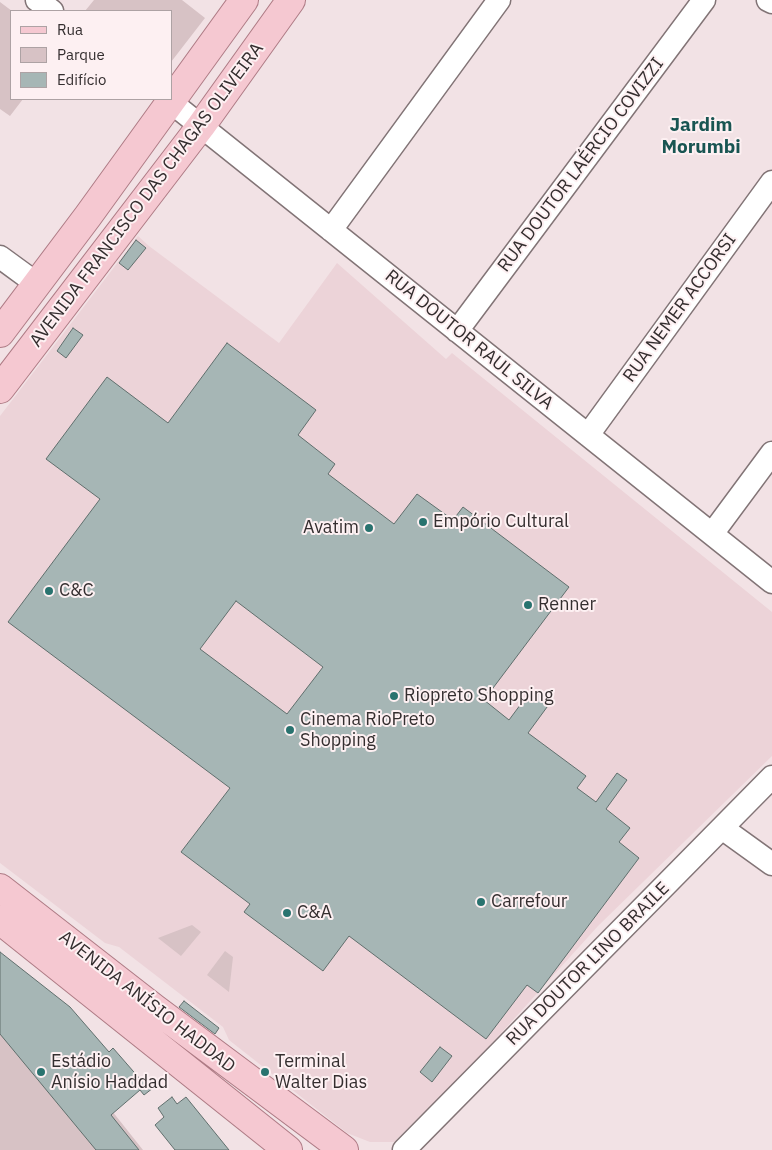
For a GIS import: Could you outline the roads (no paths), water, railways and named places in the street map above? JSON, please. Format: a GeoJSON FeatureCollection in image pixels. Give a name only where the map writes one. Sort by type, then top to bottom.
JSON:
{"type":"FeatureCollection","features":[{"type":"Feature","properties":{"kind":"main road","name":"AVENIDA FRANCISCO DAS CHAGAS OLIVEIRA"},"geometry":{"type":"LineString","coordinates":[[172,95],[244,0]]}},
{"type":"Feature","properties":{"kind":"main road","name":"AVENIDA FRANCISCO DAS CHAGAS OLIVEIRA"},"geometry":{"type":"LineString","coordinates":[[0,389],[201,126],[291,0]]}},
{"type":"Feature","properties":{"kind":"main road","name":"AVENIDA FRANCISCO DAS CHAGAS OLIVEIRA"},"geometry":{"type":"LineString","coordinates":[[0,333],[88,216],[168,100]]}},
{"type":"Feature","properties":{"kind":"main road"},"geometry":{"type":"LineString","coordinates":[[88,216],[116,237]]}},
{"type":"Feature","properties":{"kind":"main road"},"geometry":{"type":"LineString","coordinates":[[37,284],[65,305]]}},
{"type":"Feature","properties":{"kind":"main road","name":"AVENIDA ANÍSIO HADDAD"},"geometry":{"type":"LineString","coordinates":[[0,889],[154,1008],[344,1150]]}},
{"type":"Feature","properties":{"kind":"main road","name":"AVENIDA ANÍSIO HADDAD"},"geometry":{"type":"LineString","coordinates":[[0,920],[288,1150]]}},
{"type":"Feature","properties":{"kind":"street"},"geometry":{"type":"LineString","coordinates":[[37,0],[51,10]]}},
{"type":"Feature","properties":{"kind":"street"},"geometry":{"type":"LineString","coordinates":[[331,230],[499,0]]}},
{"type":"Feature","properties":{"kind":"street","name":"RUA DOUTOR LAÉRCIO COVIZZI"},"geometry":{"type":"LineString","coordinates":[[457,331],[704,0]]}},
{"type":"Feature","properties":{"kind":"street"},"geometry":{"type":"LineString","coordinates":[[768,0],[772,2]]}},
{"type":"Feature","properties":{"kind":"street","name":"RUA DOUTOR RAUL SILVA"},"geometry":{"type":"LineString","coordinates":[[168,100],[772,582]]}},
{"type":"Feature","properties":{"kind":"street","name":"RUA NEMER ACCORSI"},"geometry":{"type":"LineString","coordinates":[[588,435],[772,182]]}},
{"type":"Feature","properties":{"kind":"street"},"geometry":{"type":"LineString","coordinates":[[0,257],[37,284]]}},
{"type":"Feature","properties":{"kind":"street"},"geometry":{"type":"LineString","coordinates":[[712,534],[772,453]]}},
{"type":"Feature","properties":{"kind":"street","name":"RUA DOUTOR LINO BRAILE"},"geometry":{"type":"LineString","coordinates":[[404,1150],[772,778]]}},
{"type":"Feature","properties":{"kind":"street"},"geometry":{"type":"LineString","coordinates":[[722,828],[772,864]]}},
{"type":"Feature","properties":{"kind":"place","name":"Empório Cultural"},"geometry":{"type":"Point","coordinates":[423,522]}},
{"type":"Feature","properties":{"kind":"place","name":"Avatim"},"geometry":{"type":"Point","coordinates":[369,528]}},
{"type":"Feature","properties":{"kind":"place","name":"C&C"},"geometry":{"type":"Point","coordinates":[49,591]}},
{"type":"Feature","properties":{"kind":"place","name":"Renner"},"geometry":{"type":"Point","coordinates":[528,605]}},
{"type":"Feature","properties":{"kind":"place","name":"Riopreto Shopping"},"geometry":{"type":"Point","coordinates":[394,696]}},
{"type":"Feature","properties":{"kind":"place","name":"Cinema RioPreto Shopping"},"geometry":{"type":"Point","coordinates":[290,730]}},
{"type":"Feature","properties":{"kind":"place","name":"Carrefour"},"geometry":{"type":"Point","coordinates":[481,902]}},
{"type":"Feature","properties":{"kind":"place","name":"C&A"},"geometry":{"type":"Point","coordinates":[287,913]}},
{"type":"Feature","properties":{"kind":"place","name":"Estádio Anísio Haddad"},"geometry":{"type":"Point","coordinates":[41,1072]}},
{"type":"Feature","properties":{"kind":"place","name":"Terminal Walter Dias"},"geometry":{"type":"Point","coordinates":[265,1072]}},
{"type":"Feature","properties":{"kind":"district","name":"Jardim Morumbi"},"geometry":{"type":"Point","coordinates":[701,137]}}]}
